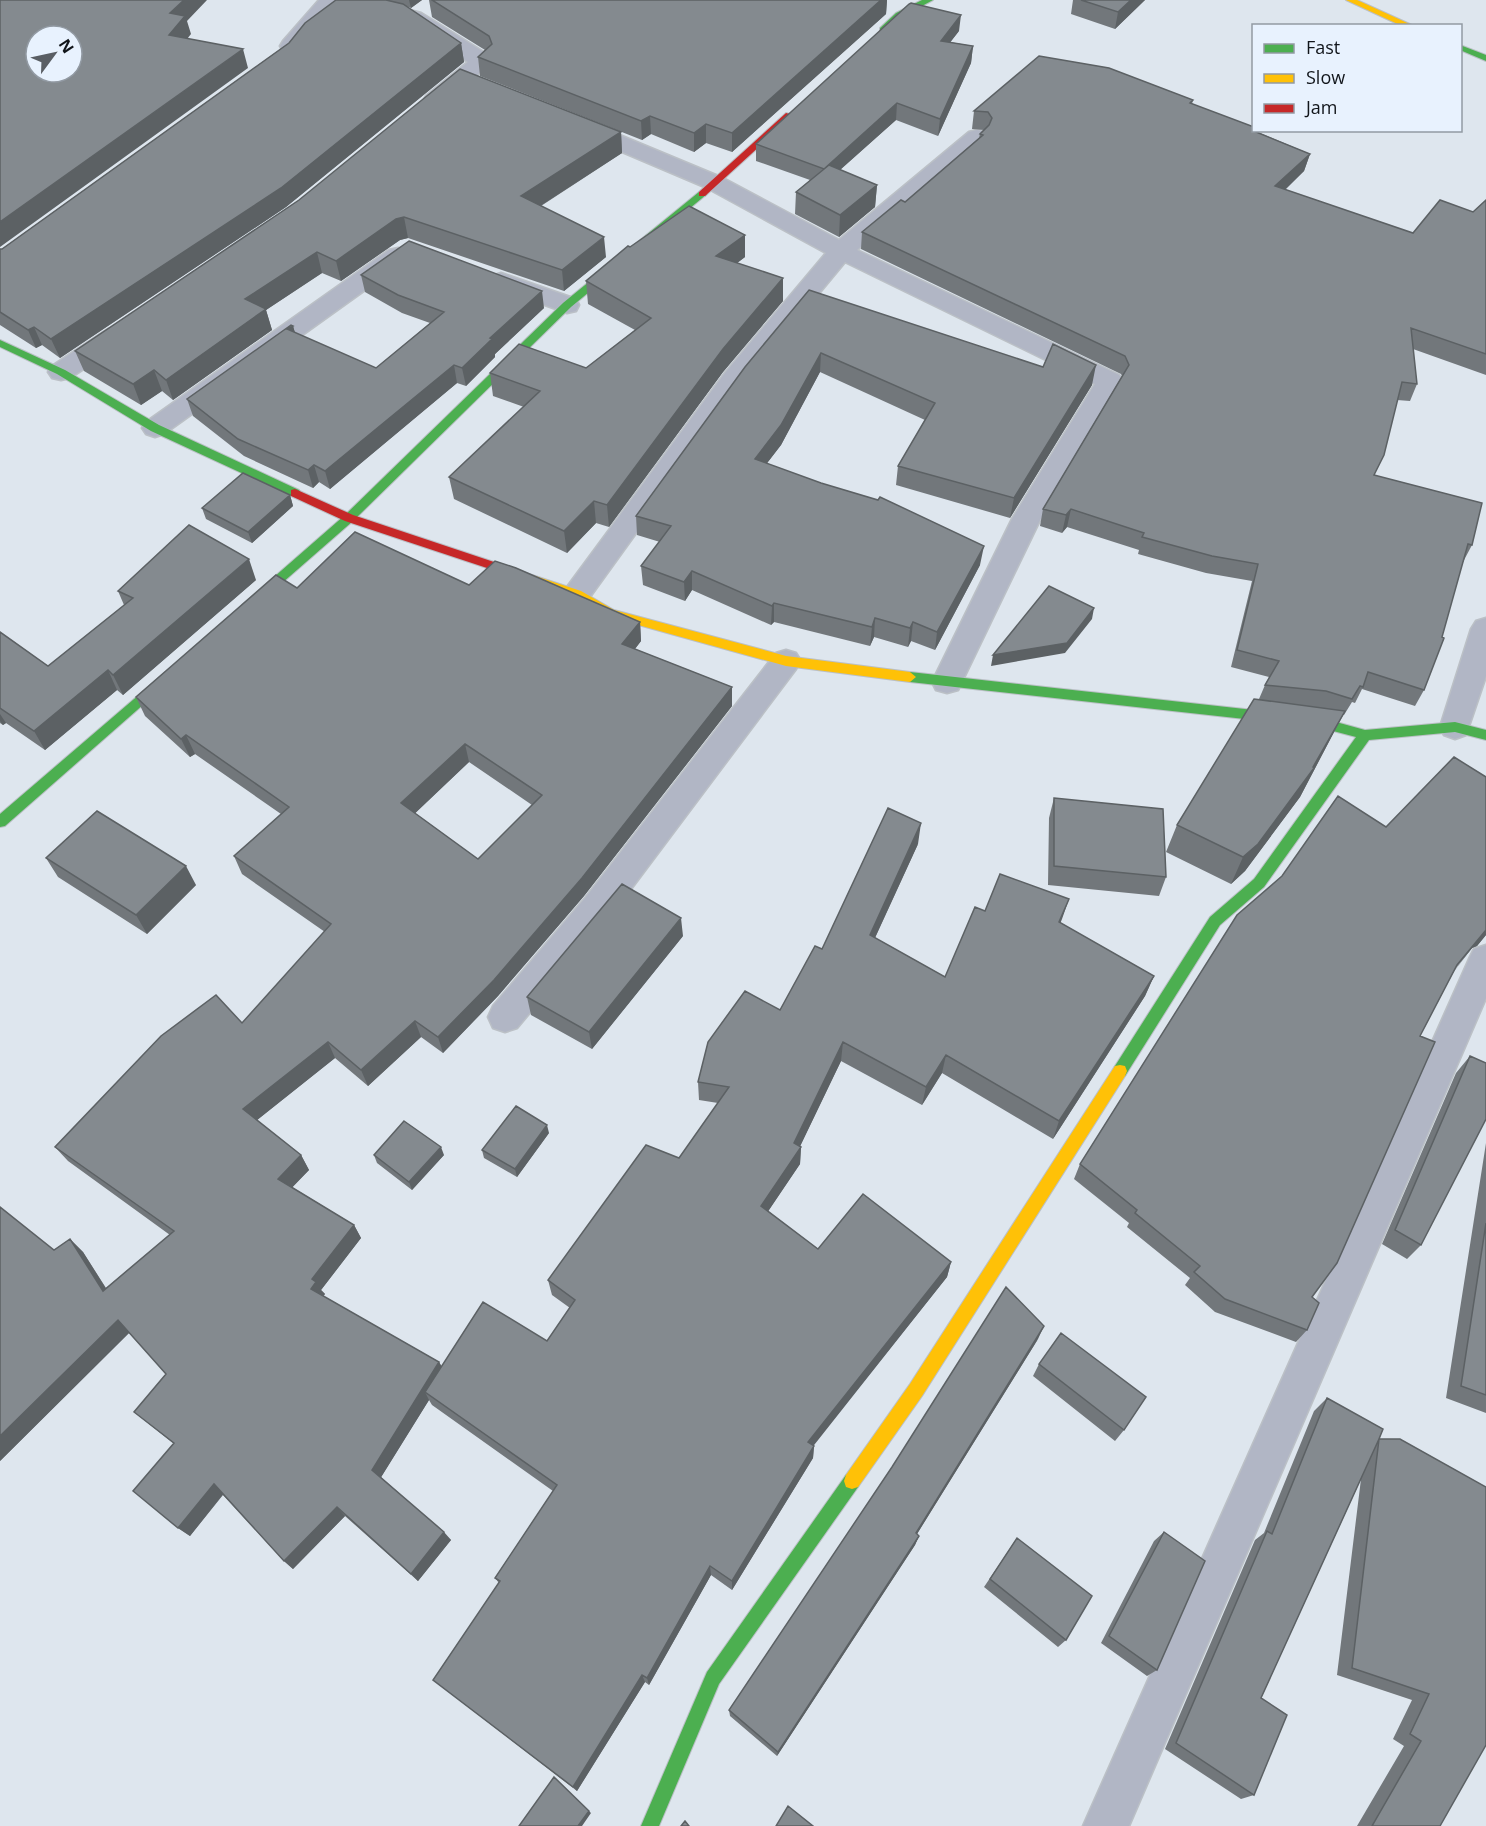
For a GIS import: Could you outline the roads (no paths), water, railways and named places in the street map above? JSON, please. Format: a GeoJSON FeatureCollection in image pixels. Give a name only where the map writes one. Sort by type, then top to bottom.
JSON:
{"type":"FeatureCollection","features":[{"type":"Feature","properties":{"kind":"main road"},"geometry":{"type":"LineString","coordinates":[[872,39],[899,15],[929,0]]}},
{"type":"Feature","properties":{"kind":"main road"},"geometry":{"type":"LineString","coordinates":[[1350,0],[1405,24]]}},
{"type":"Feature","properties":{"kind":"main road"},"geometry":{"type":"LineString","coordinates":[[1462,47],[1486,58]]}},
{"type":"Feature","properties":{"kind":"main road"},"geometry":{"type":"LineString","coordinates":[[233,620],[349,518],[567,305],[715,183],[802,103]]}},
{"type":"Feature","properties":{"kind":"main road"},"geometry":{"type":"LineString","coordinates":[[0,343],[61,372],[155,428],[349,518],[577,594],[610,613],[786,661],[947,682],[1318,722],[1365,735],[1455,727],[1486,735]]}},
{"type":"Feature","properties":{"kind":"main road"},"geometry":{"type":"LineString","coordinates":[[0,822],[179,666]]}},
{"type":"Feature","properties":{"kind":"main road"},"geometry":{"type":"LineString","coordinates":[[650,1826],[713,1678],[916,1390],[1215,921],[1259,883],[1365,735]]}},
{"type":"Feature","properties":{"kind":"street"},"geometry":{"type":"LineString","coordinates":[[274,62],[284,55],[330,0]]}},
{"type":"Feature","properties":{"kind":"street"},"geometry":{"type":"LineString","coordinates":[[347,0],[422,11],[482,60],[473,83],[419,113]]}},
{"type":"Feature","properties":{"kind":"street"},"geometry":{"type":"LineString","coordinates":[[566,120],[715,183],[841,251],[1110,381],[1026,519],[947,682]]}},
{"type":"Feature","properties":{"kind":"street"},"geometry":{"type":"LineString","coordinates":[[577,594],[734,379],[841,251],[977,137]]}},
{"type":"Feature","properties":{"kind":"street"},"geometry":{"type":"LineString","coordinates":[[155,428],[409,247],[420,251]]}},
{"type":"Feature","properties":{"kind":"street"},"geometry":{"type":"LineString","coordinates":[[483,274],[567,305]]}},
{"type":"Feature","properties":{"kind":"street"},"geometry":{"type":"LineString","coordinates":[[61,372],[139,320]]}},
{"type":"Feature","properties":{"kind":"street"},"geometry":{"type":"LineString","coordinates":[[1455,727],[1486,629]]}},
{"type":"Feature","properties":{"kind":"street"},"geometry":{"type":"LineString","coordinates":[[505,1017],[598,907],[786,661]]}},
{"type":"Feature","properties":{"kind":"street"},"geometry":{"type":"LineString","coordinates":[[1106,1826],[1486,959]]}}]}
